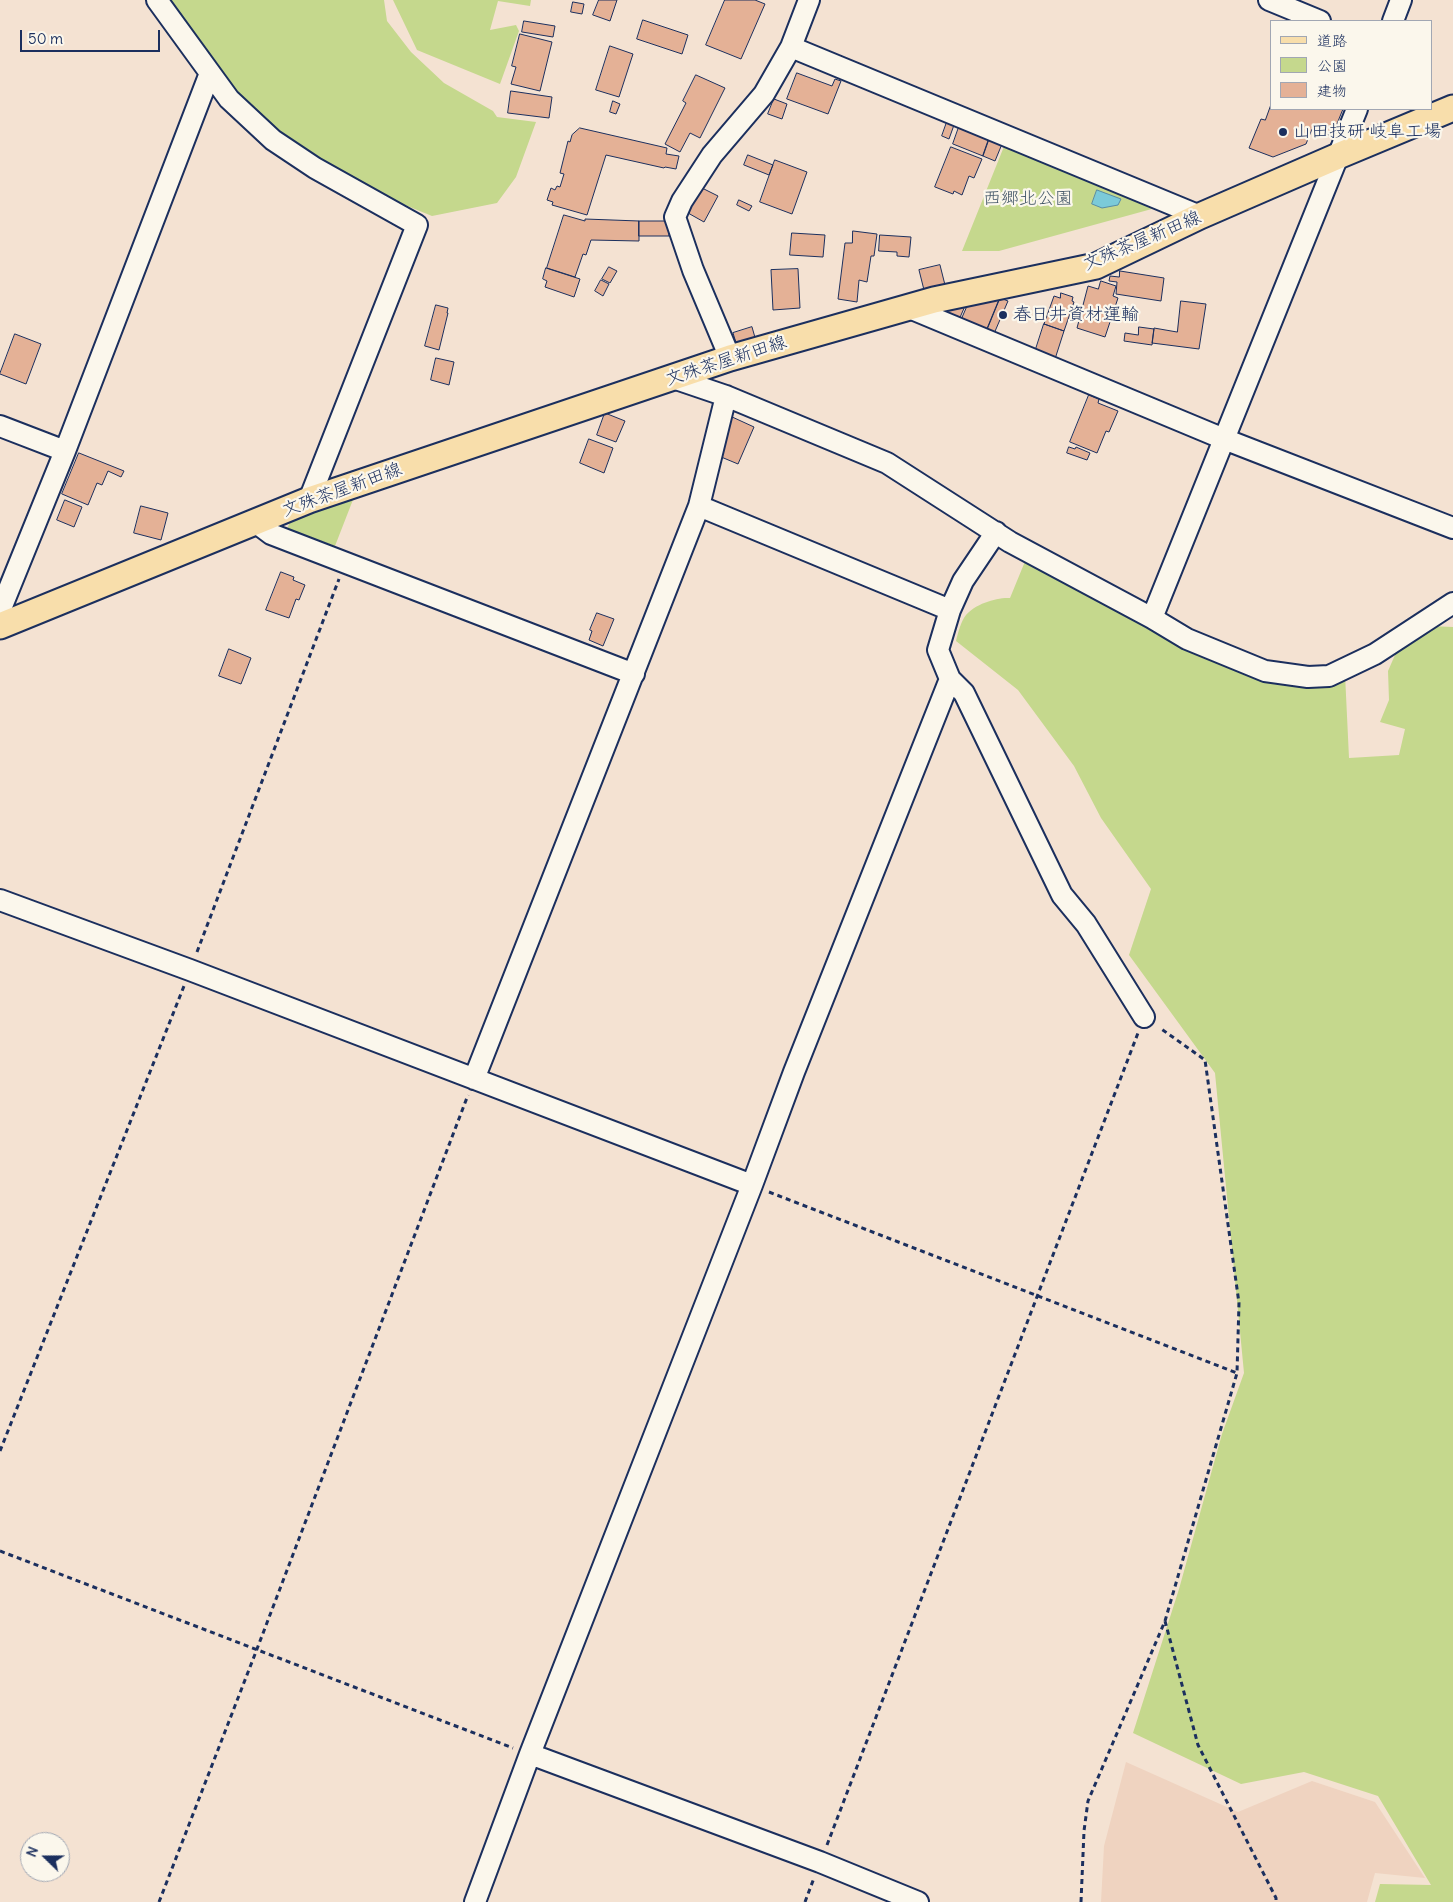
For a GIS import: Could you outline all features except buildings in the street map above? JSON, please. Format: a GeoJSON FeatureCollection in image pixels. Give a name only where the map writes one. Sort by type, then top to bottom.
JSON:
{"type":"FeatureCollection","features":[{"type":"Feature","properties":{"kind":"main road","name":"文殊茶屋新田線"},"geometry":{"type":"LineString","coordinates":[[0,626],[308,500],[730,358],[908,306],[1096,266],[1200,216],[1453,108]]}},
{"type":"Feature","properties":{"kind":"street"},"geometry":{"type":"LineString","coordinates":[[157,0],[229,100],[273,140],[315,168],[416,225],[308,500]]}},
{"type":"Feature","properties":{"kind":"street"},"geometry":{"type":"LineString","coordinates":[[730,358],[694,270],[675,217],[682,201],[712,155],[764,94],[791,47],[809,0]]}},
{"type":"Feature","properties":{"kind":"street"},"geometry":{"type":"LineString","coordinates":[[1271,0],[1318,20]]}},
{"type":"Feature","properties":{"kind":"street"},"geometry":{"type":"LineString","coordinates":[[1393,20],[1401,0]]}},
{"type":"Feature","properties":{"kind":"street"},"geometry":{"type":"LineString","coordinates":[[791,47],[1037,156],[1089,177],[1200,216]]}},
{"type":"Feature","properties":{"kind":"street"},"geometry":{"type":"LineString","coordinates":[[0,611],[65,451],[210,73]]}},
{"type":"Feature","properties":{"kind":"street"},"geometry":{"type":"LineString","coordinates":[[1152,618],[1357,110]]}},
{"type":"Feature","properties":{"kind":"street"},"geometry":{"type":"LineString","coordinates":[[908,306],[1224,439],[1453,528]]}},
{"type":"Feature","properties":{"kind":"street"},"geometry":{"type":"LineString","coordinates":[[673,378],[726,396],[887,463],[1010,542],[1152,618],[1187,640],[1265,671],[1308,677],[1329,676],[1375,654],[1453,603]]}},
{"type":"Feature","properties":{"kind":"street"},"geometry":{"type":"LineString","coordinates":[[474,1079],[699,506],[726,396]]}},
{"type":"Feature","properties":{"kind":"street"},"geometry":{"type":"LineString","coordinates":[[0,426],[65,451]]}},
{"type":"Feature","properties":{"kind":"street"},"geometry":{"type":"LineString","coordinates":[[699,506],[950,610]]}},
{"type":"Feature","properties":{"kind":"street"},"geometry":{"type":"LineString","coordinates":[[255,522],[271,534],[634,674]]}},
{"type":"Feature","properties":{"kind":"street"},"geometry":{"type":"LineString","coordinates":[[996,532],[963,581],[950,610],[938,650],[950,679],[964,693],[1062,895],[1086,924],[1144,1017]]}},
{"type":"Feature","properties":{"kind":"street"},"geometry":{"type":"LineString","coordinates":[[475,1902],[530,1754],[752,1185],[794,1072],[950,679]]}},
{"type":"Feature","properties":{"kind":"street"},"geometry":{"type":"LineString","coordinates":[[0,900],[190,970],[752,1185]]}},
{"type":"Feature","properties":{"kind":"street"},"geometry":{"type":"LineString","coordinates":[[530,1754],[820,1862],[918,1902]]}},
{"type":"Feature","properties":{"kind":"path"},"geometry":{"type":"LineString","coordinates":[[0,1451],[190,970],[345,562]]}},
{"type":"Feature","properties":{"kind":"path"},"geometry":{"type":"LineString","coordinates":[[805,1902],[1144,1017],[1205,1060],[1239,1303],[1237,1372],[1165,1621],[1088,1801],[1084,1831],[1081,1902]]}},
{"type":"Feature","properties":{"kind":"path"},"geometry":{"type":"LineString","coordinates":[[159,1902],[474,1079]]}},
{"type":"Feature","properties":{"kind":"path"},"geometry":{"type":"LineString","coordinates":[[752,1185],[1038,1297],[1237,1372]]}},
{"type":"Feature","properties":{"kind":"path"},"geometry":{"type":"LineString","coordinates":[[0,1551],[530,1754]]}},
{"type":"Feature","properties":{"kind":"path"},"geometry":{"type":"LineString","coordinates":[[1165,1621],[1198,1745],[1276,1898],[1276,1902]]}},
{"type":"Feature","properties":{"kind":"shaded area"},"geometry":{"type":"Polygon","coordinates":[[[1126,1762],[1238,1812],[1312,1781],[1375,1802],[1425,1878],[1375,1873],[1367,1902],[1101,1902],[1104,1846],[1126,1762]]]}},
{"type":"Feature","properties":{"kind":"green space"},"geometry":{"type":"Polygon","coordinates":[[[168,0],[384,0],[387,21],[411,52],[444,83],[493,111],[497,117],[536,122],[516,177],[497,203],[432,216],[331,170],[270,130],[231,91],[168,0]]]}},
{"type":"Feature","properties":{"kind":"green space"},"geometry":{"type":"Polygon","coordinates":[[[393,0],[531,0],[530,6],[498,1],[490,30],[516,25],[519,31],[500,84],[417,50],[393,0]]]}},
{"type":"Feature","properties":{"kind":"green space","name":"西郷北公園"},"geometry":{"type":"Polygon","coordinates":[[[1005,144],[1159,207],[999,251],[962,251],[1005,144]]]}},
{"type":"Feature","properties":{"kind":"green space"},"geometry":{"type":"Polygon","coordinates":[[[356,492],[335,546],[287,529],[293,515],[356,492]]]}},
{"type":"Feature","properties":{"kind":"green space"},"geometry":{"type":"Polygon","coordinates":[[[1026,559],[1250,672],[1345,674],[1349,758],[1399,755],[1405,729],[1380,722],[1389,700],[1388,671],[1402,639],[1429,626],[1453,627],[1453,1902],[1375,1902],[1380,1884],[1431,1885],[1378,1796],[1304,1772],[1241,1784],[1133,1733],[1179,1589],[1222,1434],[1244,1373],[1215,1073],[1129,955],[1151,889],[1101,818],[1074,766],[1018,690],[956,641],[963,620],[970,611],[986,602],[1010,598],[1026,559]]]}},
{"type":"Feature","properties":{"kind":"water"},"geometry":{"type":"Polygon","coordinates":[[[1097,190],[1121,199],[1118,205],[1102,208],[1092,204],[1097,190]]]}},
{"type":"Feature","properties":{"kind":"place","name":"山田技研 岐阜工場"},"geometry":{"type":"Point","coordinates":[1283,132]}},
{"type":"Feature","properties":{"kind":"place","name":"春日井資材運輸"},"geometry":{"type":"Point","coordinates":[1003,315]}}]}
